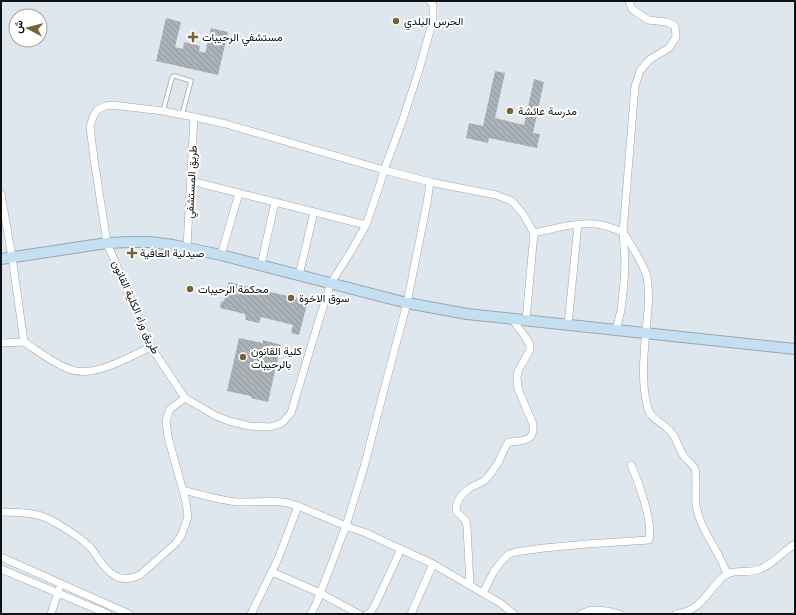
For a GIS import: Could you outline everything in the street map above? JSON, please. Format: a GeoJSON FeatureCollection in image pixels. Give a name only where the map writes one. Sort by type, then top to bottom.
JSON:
{"type":"FeatureCollection","features":[{"type":"Feature","properties":{"kind":"main road"},"geometry":{"type":"LineString","coordinates":[[1,259],[107,244],[150,242],[187,247],[407,303],[467,314],[795,349]]}},
{"type":"Feature","properties":{"kind":"street"},"geometry":{"type":"LineString","coordinates":[[616,330],[621,310],[624,283],[625,261],[623,232],[635,86],[640,71],[649,60],[669,48],[676,37],[675,26],[667,22],[648,20],[632,9],[629,1]]}},
{"type":"Feature","properties":{"kind":"street","name":"طريق وراء الكلية القانون"},"geometry":{"type":"LineString","coordinates":[[432,3],[432,20],[419,70],[402,122],[384,170],[366,225],[331,283],[291,413],[282,423],[270,427],[249,426],[216,416],[185,398],[151,347],[107,244],[90,126],[97,110],[105,106],[134,107],[194,117],[251,131],[384,170],[430,182],[496,195],[512,201],[524,214],[534,233]]}},
{"type":"Feature","properties":{"kind":"street","name":"طريق المستشفي"},"geometry":{"type":"LineString","coordinates":[[187,247],[194,117]]}},
{"type":"Feature","properties":{"kind":"street"},"geometry":{"type":"LineString","coordinates":[[191,181],[366,225]]}},
{"type":"Feature","properties":{"kind":"street"},"geometry":{"type":"LineString","coordinates":[[311,614],[346,526],[364,467],[407,303],[430,182]]}},
{"type":"Feature","properties":{"kind":"street"},"geometry":{"type":"LineString","coordinates":[[221,255],[239,193]]}},
{"type":"Feature","properties":{"kind":"street"},"geometry":{"type":"LineString","coordinates":[[1,194],[24,342]]}},
{"type":"Feature","properties":{"kind":"street"},"geometry":{"type":"LineString","coordinates":[[261,265],[275,202]]}},
{"type":"Feature","properties":{"kind":"street"},"geometry":{"type":"LineString","coordinates":[[299,275],[314,212]]}},
{"type":"Feature","properties":{"kind":"street"},"geometry":{"type":"LineString","coordinates":[[568,325],[578,224]]}},
{"type":"Feature","properties":{"kind":"street"},"geometry":{"type":"LineString","coordinates":[[526,320],[534,233],[578,224],[595,224],[623,232],[639,258],[647,277],[648,296],[644,369],[647,405],[655,420],[670,431],[683,456],[696,471],[696,505],[699,518],[726,574]]}},
{"type":"Feature","properties":{"kind":"street"},"geometry":{"type":"LineString","coordinates":[[470,585],[466,521],[456,511],[456,505],[465,492],[483,481],[491,474],[504,447],[509,442],[527,440],[532,435],[534,430],[533,424],[518,389],[517,378],[518,371],[530,350],[530,345],[512,319]]}},
{"type":"Feature","properties":{"kind":"street"},"geometry":{"type":"LineString","coordinates":[[1,343],[24,342],[70,370],[83,371],[93,371],[111,366],[151,347]]}},
{"type":"Feature","properties":{"kind":"street"},"geometry":{"type":"LineString","coordinates":[[1,512],[21,512],[40,515],[61,526],[90,547],[107,569],[114,575],[123,579],[133,579],[140,575],[168,551],[182,536],[188,517],[183,490],[168,437],[166,420],[170,409],[185,398]]}},
{"type":"Feature","properties":{"kind":"street"},"geometry":{"type":"LineString","coordinates":[[483,593],[493,573],[501,562],[510,554],[515,552],[587,544],[649,540],[647,514],[639,483],[631,465]]}},
{"type":"Feature","properties":{"kind":"street"},"geometry":{"type":"LineString","coordinates":[[183,490],[204,496],[237,502],[277,501],[298,506],[366,533],[433,564],[500,603],[514,614]]}},
{"type":"Feature","properties":{"kind":"street"},"geometry":{"type":"LineString","coordinates":[[251,614],[278,559],[298,506]]}},
{"type":"Feature","properties":{"kind":"street"},"geometry":{"type":"LineString","coordinates":[[676,614],[690,610],[701,603],[726,574],[762,569],[795,544]]}},
{"type":"Feature","properties":{"kind":"street"},"geometry":{"type":"LineString","coordinates":[[367,614],[374,605],[401,549]]}},
{"type":"Feature","properties":{"kind":"street"},"geometry":{"type":"LineString","coordinates":[[1,557],[129,614]]}},
{"type":"Feature","properties":{"kind":"street"},"geometry":{"type":"LineString","coordinates":[[411,614],[433,564]]}},
{"type":"Feature","properties":{"kind":"street"},"geometry":{"type":"LineString","coordinates":[[1,569],[108,614]]}},
{"type":"Feature","properties":{"kind":"street"},"geometry":{"type":"LineString","coordinates":[[272,572],[320,593],[359,614]]}},
{"type":"Feature","properties":{"kind":"street"},"geometry":{"type":"LineString","coordinates":[[51,614],[61,584]]}},
{"type":"Feature","properties":{"kind":"street"},"geometry":{"type":"LineString","coordinates":[[581,614],[591,610],[607,611],[619,614]]}},
{"type":"Feature","properties":{"kind":"lane"},"geometry":{"type":"LineString","coordinates":[[163,111],[172,78],[175,76],[191,80],[182,115]]}},
{"type":"Feature","properties":{"kind":"building"},"geometry":{"type":"Polygon","coordinates":[[[166,18],[181,22],[175,47],[183,49],[184,42],[200,46],[199,51],[205,53],[211,28],[228,32],[218,75],[156,61],[166,18]]]}},
{"type":"Feature","properties":{"kind":"building"},"geometry":{"type":"Polygon","coordinates":[[[495,71],[505,73],[495,118],[524,125],[534,79],[544,82],[533,133],[540,134],[537,148],[489,138],[488,143],[466,138],[469,123],[483,126],[495,71]]]}},
{"type":"Feature","properties":{"kind":"building"},"geometry":{"type":"Polygon","coordinates":[[[229,282],[300,299],[301,295],[309,297],[299,335],[291,333],[293,325],[261,317],[259,323],[246,320],[245,314],[220,308],[221,302],[224,301],[229,282]]]}},
{"type":"Feature","properties":{"kind":"building"},"geometry":{"type":"Polygon","coordinates":[[[239,338],[263,343],[263,340],[281,345],[268,402],[251,398],[251,396],[227,391],[239,338]]]}},
{"type":"Feature","properties":{"kind":"place","name":"الحرس البلدي"},"geometry":{"type":"Point","coordinates":[396,21]}},
{"type":"Feature","properties":{"kind":"place","name":"مستشفي الرحيبات"},"geometry":{"type":"Point","coordinates":[193,37]}},
{"type":"Feature","properties":{"kind":"place","name":"مدرسة عائشة"},"geometry":{"type":"Point","coordinates":[510,111]}},
{"type":"Feature","properties":{"kind":"place","name":"صيدلية العافية"},"geometry":{"type":"Point","coordinates":[132,253]}},
{"type":"Feature","properties":{"kind":"place","name":"محكمة الرحيبات"},"geometry":{"type":"Point","coordinates":[190,289]}},
{"type":"Feature","properties":{"kind":"place","name":"سوق الاخوة"},"geometry":{"type":"Point","coordinates":[291,298]}},
{"type":"Feature","properties":{"kind":"place","name":"كلية القانون بالرحيبات"},"geometry":{"type":"Point","coordinates":[243,357]}}]}
